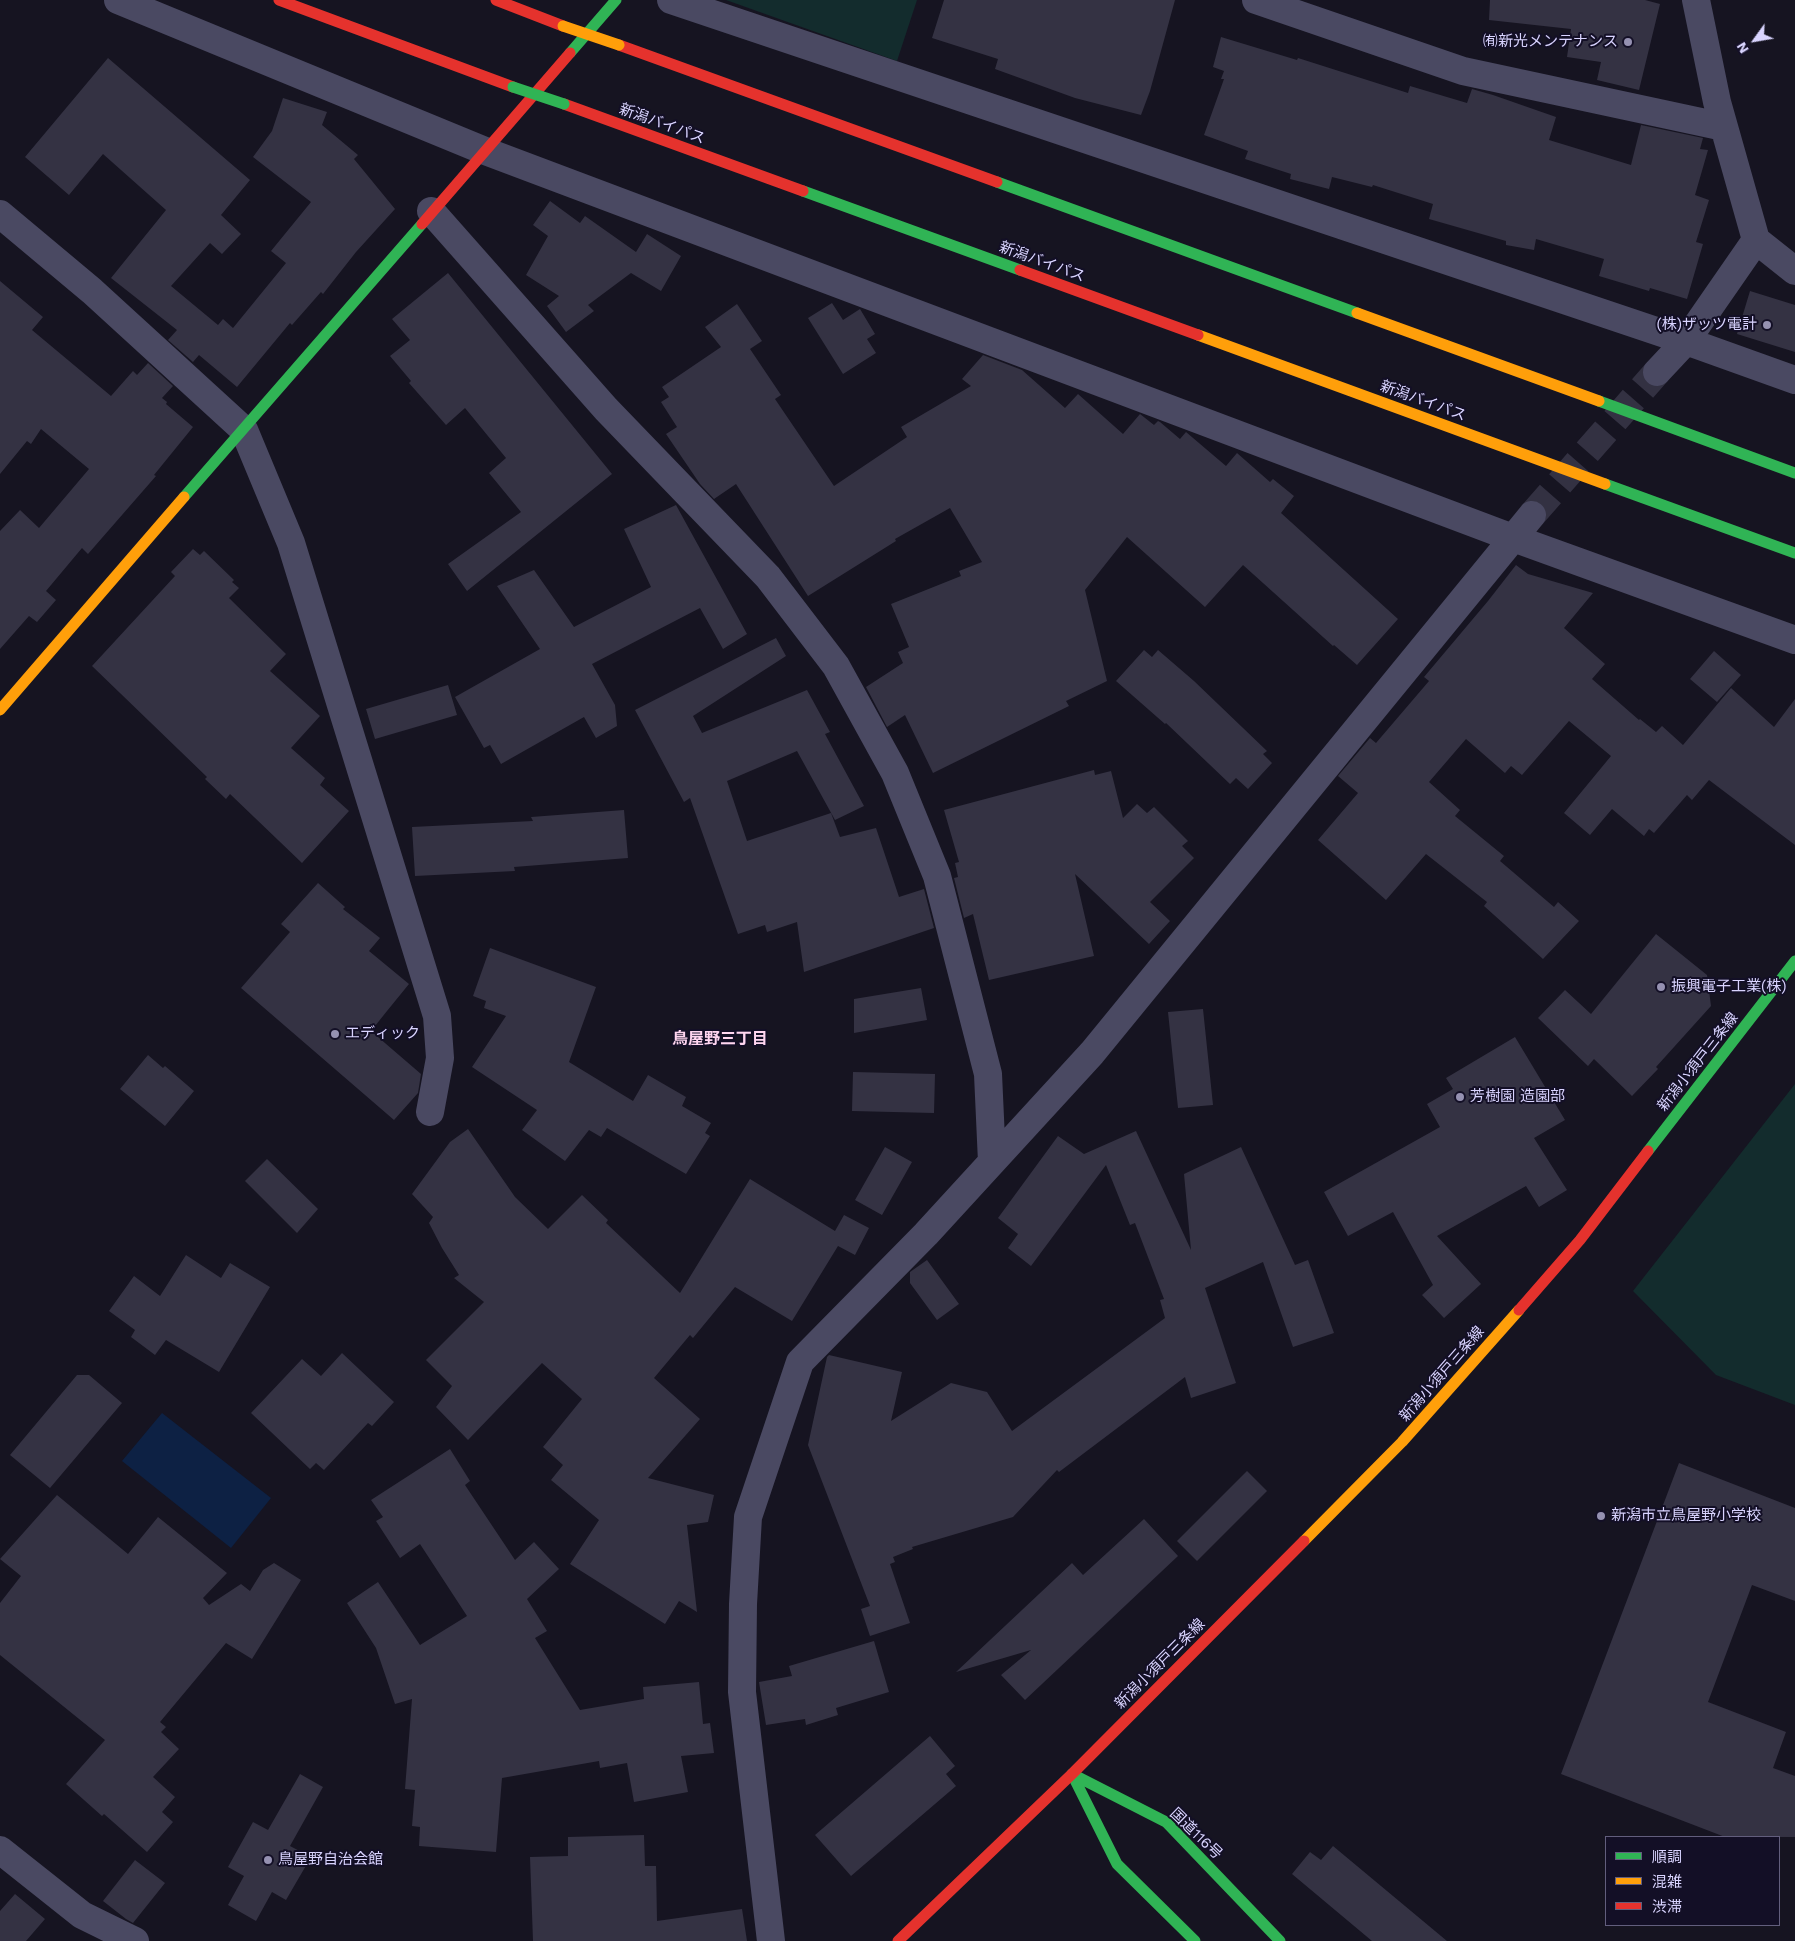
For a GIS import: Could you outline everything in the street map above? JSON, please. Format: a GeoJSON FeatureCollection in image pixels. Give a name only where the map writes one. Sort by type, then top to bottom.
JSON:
{"type":"FeatureCollection","features":[{"type":"Feature","properties":{"kind":"main road","name":"新潟バイパス"},"geometry":{"type":"LineString","coordinates":[[279,0],[513,87],[1795,553]]}},
{"type":"Feature","properties":{"kind":"main road"},"geometry":{"type":"LineString","coordinates":[[496,0],[563,26],[1795,473]]}},
{"type":"Feature","properties":{"kind":"main road"},"geometry":{"type":"LineString","coordinates":[[0,710],[616,0]]}},
{"type":"Feature","properties":{"kind":"main road","name":"新潟小須戸三条線"},"geometry":{"type":"LineString","coordinates":[[1072,1774],[1402,1442],[1580,1240],[1795,961]]}},
{"type":"Feature","properties":{"kind":"main road"},"geometry":{"type":"LineString","coordinates":[[898,1941],[1072,1774],[1117,1864],[1195,1941]]}},
{"type":"Feature","properties":{"kind":"main road","name":"国道116号"},"geometry":{"type":"LineString","coordinates":[[1072,1774],[1166,1822],[1280,1941]]}},
{"type":"Feature","properties":{"kind":"street"},"geometry":{"type":"LineString","coordinates":[[118,0],[485,151],[1513,538],[1795,640]]}},
{"type":"Feature","properties":{"kind":"street"},"geometry":{"type":"LineString","coordinates":[[671,0],[1686,341],[1795,380]]}},
{"type":"Feature","properties":{"kind":"street"},"geometry":{"type":"LineString","coordinates":[[1256,0],[1463,71],[1724,127]]}},
{"type":"Feature","properties":{"kind":"street"},"geometry":{"type":"LineString","coordinates":[[1696,0],[1717,102],[1756,240],[1795,271]]}},
{"type":"Feature","properties":{"kind":"street"},"geometry":{"type":"LineString","coordinates":[[431,211],[606,409],[768,577],[836,666],[895,773],[937,876],[988,1074],[992,1162]]}},
{"type":"Feature","properties":{"kind":"street"},"geometry":{"type":"LineString","coordinates":[[0,214],[92,291],[244,430],[291,543],[437,1016],[440,1058],[430,1112]]}},
{"type":"Feature","properties":{"kind":"street"},"geometry":{"type":"LineString","coordinates":[[1657,372],[1686,341],[1756,240]]}},
{"type":"Feature","properties":{"kind":"street"},"geometry":{"type":"LineString","coordinates":[[771,1941],[742,1692],[743,1604],[748,1517],[800,1362],[926,1234],[1092,1053],[1532,515]]}},
{"type":"Feature","properties":{"kind":"street"},"geometry":{"type":"LineString","coordinates":[[0,1850],[82,1915],[135,1941]]}},
{"type":"Feature","properties":{"kind":"green space"},"geometry":{"type":"Polygon","coordinates":[[[726,0],[917,0],[897,61],[726,0]]]}},
{"type":"Feature","properties":{"kind":"green space"},"geometry":{"type":"Polygon","coordinates":[[[1795,1084],[1795,1405],[1716,1375],[1633,1291],[1795,1084]]]}},
{"type":"Feature","properties":{"kind":"water"},"geometry":{"type":"Polygon","coordinates":[[[162,1413],[271,1498],[231,1548],[122,1461],[162,1413]]]}},
{"type":"Feature","properties":{"kind":"building"},"geometry":{"type":"Polygon","coordinates":[[[944,0],[1175,0],[1150,91],[1141,115],[1075,98],[995,69],[998,59],[932,38],[944,0]]]}},
{"type":"Feature","properties":{"kind":"building"},"geometry":{"type":"Polygon","coordinates":[[[1490,0],[1645,0],[1660,4],[1639,90],[1597,80],[1601,62],[1567,57],[1571,29],[1489,20],[1490,0]]]}},
{"type":"Feature","properties":{"kind":"building"},"geometry":{"type":"Polygon","coordinates":[[[1221,37],[1297,60],[1298,58],[1408,93],[1410,86],[1467,103],[1472,89],[1493,95],[1556,117],[1549,140],[1631,165],[1641,125],[1703,138],[1700,149],[1708,150],[1695,195],[1709,200],[1696,242],[1703,244],[1687,299],[1650,288],[1649,291],[1599,276],[1604,259],[1536,239],[1534,250],[1506,245],[1506,241],[1429,219],[1433,204],[1373,185],[1372,187],[1332,177],[1329,189],[1290,179],[1291,174],[1245,159],[1248,151],[1204,135],[1224,79],[1221,79],[1224,71],[1213,67],[1221,37]]]}},
{"type":"Feature","properties":{"kind":"building"},"geometry":{"type":"Polygon","coordinates":[[[108,58],[250,180],[221,215],[241,234],[222,254],[210,243],[171,286],[218,325],[223,319],[233,328],[286,263],[271,251],[311,202],[253,157],[272,131],[283,98],[327,112],[322,125],[358,155],[354,159],[395,209],[356,252],[323,294],[321,292],[292,325],[290,323],[237,387],[199,355],[193,362],[168,340],[177,330],[111,278],[166,210],[103,154],[69,195],[25,157],[108,58]]]}},
{"type":"Feature","properties":{"kind":"building"},"geometry":{"type":"Polygon","coordinates":[[[550,201],[580,223],[585,216],[636,252],[647,234],[681,256],[661,291],[631,273],[588,305],[594,311],[566,332],[547,306],[559,296],[526,275],[548,236],[533,225],[550,201]]]}},
{"type":"Feature","properties":{"kind":"building"},"geometry":{"type":"Polygon","coordinates":[[[448,273],[612,474],[467,591],[448,564],[521,512],[489,473],[506,458],[465,408],[446,425],[409,383],[411,381],[390,356],[410,340],[392,319],[448,273]]]}},
{"type":"Feature","properties":{"kind":"building"},"geometry":{"type":"Polygon","coordinates":[[[0,281],[43,317],[32,330],[111,396],[133,371],[137,375],[148,363],[173,386],[162,398],[167,402],[166,404],[193,427],[154,475],[156,476],[88,554],[82,548],[46,591],[56,600],[37,622],[29,616],[0,649],[0,531],[20,510],[39,528],[89,469],[41,429],[31,444],[27,441],[0,474],[0,281]]]}},
{"type":"Feature","properties":{"kind":"building","name":"(株)ザッツ電計"},"geometry":{"type":"Polygon","coordinates":[[[1750,291],[1795,305],[1795,352],[1737,334],[1750,291]]]}},
{"type":"Feature","properties":{"kind":"building"},"geometry":{"type":"Polygon","coordinates":[[[832,303],[843,320],[860,309],[875,334],[867,339],[876,353],[843,374],[808,318],[832,303]]]}},
{"type":"Feature","properties":{"kind":"building"},"geometry":{"type":"Polygon","coordinates":[[[737,304],[762,341],[750,349],[781,395],[775,399],[834,486],[907,437],[901,427],[971,386],[962,379],[983,355],[1022,370],[1065,408],[1078,394],[1123,434],[1140,414],[1154,425],[1158,421],[1160,422],[1180,439],[1186,432],[1226,466],[1237,453],[1270,482],[1273,479],[1294,496],[1281,513],[1398,619],[1357,665],[1333,646],[1243,565],[1205,607],[1127,537],[1085,590],[1107,681],[1066,701],[1069,706],[933,773],[905,715],[887,727],[866,687],[903,663],[898,652],[909,647],[891,604],[961,576],[959,571],[982,562],[950,508],[895,539],[896,541],[808,596],[736,484],[714,499],[700,484],[666,434],[677,427],[661,402],[669,397],[662,387],[721,347],[705,327],[737,304]]]}},
{"type":"Feature","properties":{"kind":"building"},"geometry":{"type":"Polygon","coordinates":[[[676,505],[747,634],[723,649],[700,608],[592,664],[615,705],[617,726],[596,738],[584,717],[501,764],[490,745],[484,748],[455,697],[540,649],[497,586],[534,570],[574,627],[651,587],[624,529],[676,505]]]}},
{"type":"Feature","properties":{"kind":"building"},"geometry":{"type":"Polygon","coordinates":[[[193,549],[200,555],[204,551],[234,580],[232,582],[239,588],[229,598],[286,654],[270,671],[320,716],[291,748],[325,778],[320,785],[349,811],[302,863],[230,794],[226,799],[205,779],[207,777],[92,666],[175,576],[171,572],[193,549]]]}},
{"type":"Feature","properties":{"kind":"building"},"geometry":{"type":"Polygon","coordinates":[[[1516,565],[1528,574],[1593,593],[1564,628],[1605,664],[1592,679],[1639,720],[1656,732],[1662,726],[1683,745],[1731,688],[1774,727],[1795,699],[1795,845],[1709,780],[1692,800],[1687,795],[1654,833],[1649,829],[1644,836],[1612,809],[1590,835],[1564,813],[1611,756],[1569,721],[1522,775],[1511,766],[1505,773],[1466,739],[1429,782],[1460,810],[1455,816],[1504,856],[1500,861],[1554,907],[1558,902],[1579,921],[1543,959],[1484,906],[1487,902],[1426,854],[1386,900],[1318,840],[1358,793],[1338,776],[1370,738],[1376,743],[1429,681],[1424,677],[1516,565]]]}},
{"type":"Feature","properties":{"kind":"building"},"geometry":{"type":"Polygon","coordinates":[[[776,638],[786,656],[693,716],[702,733],[807,690],[830,732],[825,734],[864,806],[835,820],[797,751],[727,781],[747,841],[831,813],[840,837],[876,828],[899,897],[924,889],[934,928],[804,972],[797,922],[767,932],[765,925],[738,934],[690,798],[684,802],[635,710],[776,638]]]}},
{"type":"Feature","properties":{"kind":"building"},"geometry":{"type":"Polygon","coordinates":[[[1144,650],[1152,657],[1158,650],[1194,681],[1267,751],[1263,754],[1272,763],[1248,789],[1236,778],[1230,784],[1166,723],[1116,681],[1144,650]]]}},
{"type":"Feature","properties":{"kind":"building"},"geometry":{"type":"Polygon","coordinates":[[[1714,651],[1741,675],[1717,702],[1690,679],[1714,651]]]}},
{"type":"Feature","properties":{"kind":"building"},"geometry":{"type":"Polygon","coordinates":[[[448,685],[457,715],[375,739],[366,709],[448,685]]]}},
{"type":"Feature","properties":{"kind":"building"},"geometry":{"type":"Polygon","coordinates":[[[1094,770],[1095,775],[1111,771],[1123,818],[1137,804],[1147,813],[1154,807],[1188,841],[1182,846],[1194,858],[1150,902],[1170,921],[1149,944],[1075,874],[1094,956],[989,980],[973,914],[964,918],[954,878],[958,877],[955,863],[959,862],[944,810],[1094,770]]]}},
{"type":"Feature","properties":{"kind":"building"},"geometry":{"type":"Polygon","coordinates":[[[624,810],[628,858],[514,867],[515,871],[415,876],[412,827],[533,821],[531,817],[624,810]]]}},
{"type":"Feature","properties":{"kind":"building"},"geometry":{"type":"Polygon","coordinates":[[[318,883],[345,907],[343,909],[380,938],[369,951],[409,984],[371,1031],[421,1074],[418,1093],[394,1120],[241,988],[290,932],[281,924],[318,883]]]}},
{"type":"Feature","properties":{"kind":"building"},"geometry":{"type":"Polygon","coordinates":[[[1656,934],[1707,975],[1711,1006],[1656,1067],[1658,1069],[1632,1096],[1594,1059],[1588,1066],[1538,1018],[1565,990],[1591,1014],[1656,934]]]}},
{"type":"Feature","properties":{"kind":"building"},"geometry":{"type":"Polygon","coordinates":[[[490,948],[596,987],[569,1062],[633,1101],[648,1075],[686,1097],[682,1106],[711,1123],[705,1133],[710,1136],[686,1174],[607,1128],[601,1137],[589,1130],[565,1161],[522,1130],[537,1110],[472,1067],[506,1016],[484,1008],[486,1001],[473,996],[490,948]]]}},
{"type":"Feature","properties":{"kind":"building"},"geometry":{"type":"Polygon","coordinates":[[[921,988],[927,1020],[854,1033],[854,999],[921,988]]]}},
{"type":"Feature","properties":{"kind":"building"},"geometry":{"type":"Polygon","coordinates":[[[1203,1009],[1213,1105],[1178,1108],[1168,1012],[1203,1009]]]}},
{"type":"Feature","properties":{"kind":"building"},"geometry":{"type":"Polygon","coordinates":[[[1515,1037],[1565,1120],[1534,1138],[1567,1190],[1539,1207],[1526,1186],[1437,1236],[1481,1284],[1444,1318],[1422,1295],[1433,1285],[1393,1212],[1348,1236],[1324,1192],[1440,1127],[1427,1104],[1453,1089],[1446,1078],[1515,1037]]]}},
{"type":"Feature","properties":{"kind":"building"},"geometry":{"type":"Polygon","coordinates":[[[148,1055],[163,1068],[165,1066],[194,1091],[165,1126],[120,1089],[148,1055]]]}},
{"type":"Feature","properties":{"kind":"building"},"geometry":{"type":"Polygon","coordinates":[[[853,1072],[935,1074],[934,1113],[852,1111],[853,1072]]]}},
{"type":"Feature","properties":{"kind":"building"},"geometry":{"type":"Polygon","coordinates":[[[468,1129],[515,1197],[548,1229],[582,1195],[608,1220],[606,1223],[680,1293],[750,1179],[835,1231],[844,1215],[869,1228],[855,1255],[838,1246],[792,1321],[735,1287],[693,1338],[690,1335],[654,1378],[700,1419],[648,1478],[714,1495],[708,1522],[687,1525],[697,1612],[679,1601],[665,1624],[570,1564],[599,1520],[551,1480],[563,1465],[543,1447],[582,1399],[542,1363],[468,1440],[436,1407],[452,1386],[426,1360],[484,1302],[454,1278],[459,1275],[429,1223],[433,1217],[412,1194],[450,1142],[468,1129]]]}},
{"type":"Feature","properties":{"kind":"building"},"geometry":{"type":"Polygon","coordinates":[[[1136,1131],[1191,1250],[1184,1174],[1241,1147],[1295,1265],[1308,1260],[1334,1333],[1293,1347],[1263,1262],[1205,1288],[1236,1383],[1191,1398],[1185,1377],[1059,1472],[1057,1470],[1013,1517],[912,1547],[913,1549],[893,1557],[895,1562],[890,1564],[910,1623],[870,1636],[861,1609],[870,1606],[808,1445],[827,1357],[829,1355],[902,1372],[891,1421],[951,1383],[987,1392],[1012,1431],[1165,1318],[1160,1300],[1164,1299],[1135,1223],[1130,1225],[1106,1165],[1031,1266],[1008,1248],[1018,1234],[998,1218],[1058,1136],[1084,1154],[1136,1131]]]}},
{"type":"Feature","properties":{"kind":"building"},"geometry":{"type":"Polygon","coordinates":[[[885,1147],[912,1162],[882,1215],[855,1200],[885,1147]]]}},
{"type":"Feature","properties":{"kind":"building"},"geometry":{"type":"Polygon","coordinates":[[[267,1159],[318,1209],[297,1233],[245,1181],[267,1159]]]}},
{"type":"Feature","properties":{"kind":"building"},"geometry":{"type":"Polygon","coordinates":[[[186,1255],[221,1278],[230,1263],[270,1287],[219,1372],[166,1340],[155,1355],[131,1337],[135,1330],[109,1311],[134,1276],[160,1296],[186,1255]]]}},
{"type":"Feature","properties":{"kind":"building"},"geometry":{"type":"Polygon","coordinates":[[[927,1260],[959,1304],[937,1320],[910,1283],[910,1272],[927,1260]]]}},
{"type":"Feature","properties":{"kind":"building"},"geometry":{"type":"Polygon","coordinates":[[[342,1353],[394,1402],[372,1426],[368,1423],[324,1470],[316,1463],[310,1469],[251,1413],[302,1359],[321,1376],[342,1353]]]}},
{"type":"Feature","properties":{"kind":"building"},"geometry":{"type":"Polygon","coordinates":[[[77,1375],[89,1375],[122,1403],[50,1488],[10,1455],[77,1375]]]}},
{"type":"Feature","properties":{"kind":"building"},"geometry":{"type":"Polygon","coordinates":[[[450,1449],[470,1481],[465,1485],[515,1560],[534,1542],[559,1569],[527,1599],[547,1631],[535,1638],[580,1710],[644,1699],[643,1687],[699,1682],[703,1724],[710,1723],[714,1753],[681,1756],[688,1792],[634,1802],[627,1763],[600,1768],[599,1761],[502,1778],[496,1852],[419,1846],[420,1827],[412,1826],[415,1790],[405,1789],[412,1699],[395,1704],[376,1648],[347,1603],[378,1582],[420,1645],[467,1616],[420,1544],[400,1558],[376,1521],[383,1517],[371,1500],[450,1449]]]}},
{"type":"Feature","properties":{"kind":"building"},"geometry":{"type":"Polygon","coordinates":[[[1679,1463],[1795,1508],[1795,1601],[1752,1585],[1708,1702],[1786,1732],[1773,1768],[1795,1776],[1795,1837],[1722,1836],[1561,1774],[1679,1463]]]}},
{"type":"Feature","properties":{"kind":"building"},"geometry":{"type":"Polygon","coordinates":[[[1247,1471],[1267,1491],[1197,1561],[1177,1541],[1247,1471]]]}},
{"type":"Feature","properties":{"kind":"building"},"geometry":{"type":"Polygon","coordinates":[[[57,1495],[128,1554],[158,1517],[227,1573],[203,1598],[209,1605],[241,1584],[250,1591],[263,1570],[274,1563],[301,1580],[252,1659],[226,1643],[160,1722],[166,1727],[161,1732],[179,1749],[153,1777],[175,1797],[162,1812],[173,1822],[147,1852],[66,1784],[105,1740],[0,1655],[0,1603],[21,1576],[0,1559],[57,1495]]]}},
{"type":"Feature","properties":{"kind":"building"},"geometry":{"type":"Polygon","coordinates":[[[1144,1519],[1178,1556],[1025,1700],[1001,1675],[1031,1650],[956,1672],[1072,1563],[1083,1575],[1144,1519]]]}},
{"type":"Feature","properties":{"kind":"building"},"geometry":{"type":"Polygon","coordinates":[[[874,1641],[889,1692],[836,1708],[838,1715],[806,1725],[805,1719],[766,1725],[759,1682],[792,1676],[789,1666],[874,1641]]]}},
{"type":"Feature","properties":{"kind":"building"},"geometry":{"type":"Polygon","coordinates":[[[930,1736],[955,1766],[946,1774],[956,1786],[851,1876],[815,1835],[930,1736]]]}},
{"type":"Feature","properties":{"kind":"building"},"geometry":{"type":"Polygon","coordinates":[[[300,1774],[323,1787],[290,1846],[311,1857],[286,1900],[272,1892],[256,1921],[228,1905],[244,1876],[228,1867],[253,1822],[268,1830],[300,1774]]]}},
{"type":"Feature","properties":{"kind":"building"},"geometry":{"type":"Polygon","coordinates":[[[644,1835],[645,1866],[656,1866],[657,1921],[742,1909],[747,1941],[533,1941],[530,1857],[568,1856],[568,1837],[644,1835]]]}},
{"type":"Feature","properties":{"kind":"building"},"geometry":{"type":"Polygon","coordinates":[[[1333,1846],[1447,1941],[1372,1941],[1292,1874],[1310,1852],[1321,1860],[1333,1846]]]}},
{"type":"Feature","properties":{"kind":"building"},"geometry":{"type":"Polygon","coordinates":[[[135,1860],[165,1883],[133,1923],[103,1901],[135,1860]]]}},
{"type":"Feature","properties":{"kind":"building"},"geometry":{"type":"Polygon","coordinates":[[[15,1894],[45,1919],[26,1941],[0,1941],[0,1911],[15,1894]]]}},
{"type":"Feature","properties":{"kind":"tunnel"},"geometry":{"type":"LineString","coordinates":[[1532,515],[1657,372]]}},
{"type":"Feature","properties":{"kind":"traffic: fast"},"geometry":{"type":"LineString","coordinates":[[570,53],[616,0]]}},
{"type":"Feature","properties":{"kind":"traffic: fast"},"geometry":{"type":"LineString","coordinates":[[513,87],[564,104]]}},
{"type":"Feature","properties":{"kind":"traffic: fast"},"geometry":{"type":"LineString","coordinates":[[997,182],[1357,313]]}},
{"type":"Feature","properties":{"kind":"traffic: fast"},"geometry":{"type":"LineString","coordinates":[[803,191],[1020,270]]}},
{"type":"Feature","properties":{"kind":"traffic: fast"},"geometry":{"type":"LineString","coordinates":[[184,497],[422,224]]}},
{"type":"Feature","properties":{"kind":"traffic: fast"},"geometry":{"type":"LineString","coordinates":[[1599,401],[1795,473]]}},
{"type":"Feature","properties":{"kind":"traffic: fast"},"geometry":{"type":"LineString","coordinates":[[1605,484],[1795,553]]}},
{"type":"Feature","properties":{"kind":"traffic: fast"},"geometry":{"type":"LineString","coordinates":[[1648,1151],[1795,961]]}},
{"type":"Feature","properties":{"kind":"traffic: fast"},"geometry":{"type":"LineString","coordinates":[[1072,1774],[1166,1822],[1280,1941]]}},
{"type":"Feature","properties":{"kind":"traffic: fast"},"geometry":{"type":"LineString","coordinates":[[1072,1774],[1117,1864],[1195,1941]]}},
{"type":"Feature","properties":{"kind":"traffic: slow"},"geometry":{"type":"LineString","coordinates":[[563,26],[619,45]]}},
{"type":"Feature","properties":{"kind":"traffic: slow"},"geometry":{"type":"LineString","coordinates":[[1357,313],[1599,401]]}},
{"type":"Feature","properties":{"kind":"traffic: slow"},"geometry":{"type":"LineString","coordinates":[[1198,335],[1605,484]]}},
{"type":"Feature","properties":{"kind":"traffic: slow"},"geometry":{"type":"LineString","coordinates":[[0,710],[184,497]]}},
{"type":"Feature","properties":{"kind":"traffic: slow"},"geometry":{"type":"LineString","coordinates":[[1304,1541],[1402,1442],[1519,1310]]}},
{"type":"Feature","properties":{"kind":"traffic: jam"},"geometry":{"type":"LineString","coordinates":[[279,0],[513,87]]}},
{"type":"Feature","properties":{"kind":"traffic: jam"},"geometry":{"type":"LineString","coordinates":[[496,0],[563,26]]}},
{"type":"Feature","properties":{"kind":"traffic: jam"},"geometry":{"type":"LineString","coordinates":[[619,45],[997,182]]}},
{"type":"Feature","properties":{"kind":"traffic: jam"},"geometry":{"type":"LineString","coordinates":[[422,224],[570,53]]}},
{"type":"Feature","properties":{"kind":"traffic: jam"},"geometry":{"type":"LineString","coordinates":[[564,104],[803,191]]}},
{"type":"Feature","properties":{"kind":"traffic: jam"},"geometry":{"type":"LineString","coordinates":[[1020,270],[1198,335]]}},
{"type":"Feature","properties":{"kind":"traffic: jam"},"geometry":{"type":"LineString","coordinates":[[1519,1310],[1580,1240],[1648,1151]]}},
{"type":"Feature","properties":{"kind":"traffic: jam"},"geometry":{"type":"LineString","coordinates":[[1072,1774],[1304,1541]]}},
{"type":"Feature","properties":{"kind":"traffic: jam"},"geometry":{"type":"LineString","coordinates":[[898,1941],[1072,1774]]}},
{"type":"Feature","properties":{"kind":"place","name":"㈲新光メンテナンス"},"geometry":{"type":"Point","coordinates":[1628,42]}},
{"type":"Feature","properties":{"kind":"place","name":"(株)ザッツ電計"},"geometry":{"type":"Point","coordinates":[1767,325]}},
{"type":"Feature","properties":{"kind":"place","name":"振興電子工業(株)"},"geometry":{"type":"Point","coordinates":[1661,987]}},
{"type":"Feature","properties":{"kind":"place","name":"エディック"},"geometry":{"type":"Point","coordinates":[335,1034]}},
{"type":"Feature","properties":{"kind":"place","name":"芳樹園 造園部"},"geometry":{"type":"Point","coordinates":[1460,1097]}},
{"type":"Feature","properties":{"kind":"place","name":"新潟市立鳥屋野小学校"},"geometry":{"type":"Point","coordinates":[1601,1516]}},
{"type":"Feature","properties":{"kind":"place","name":"鳥屋野自治会館"},"geometry":{"type":"Point","coordinates":[268,1860]}},
{"type":"Feature","properties":{"kind":"district","name":"鳥屋野三丁目"},"geometry":{"type":"Point","coordinates":[720,1039]}}]}
